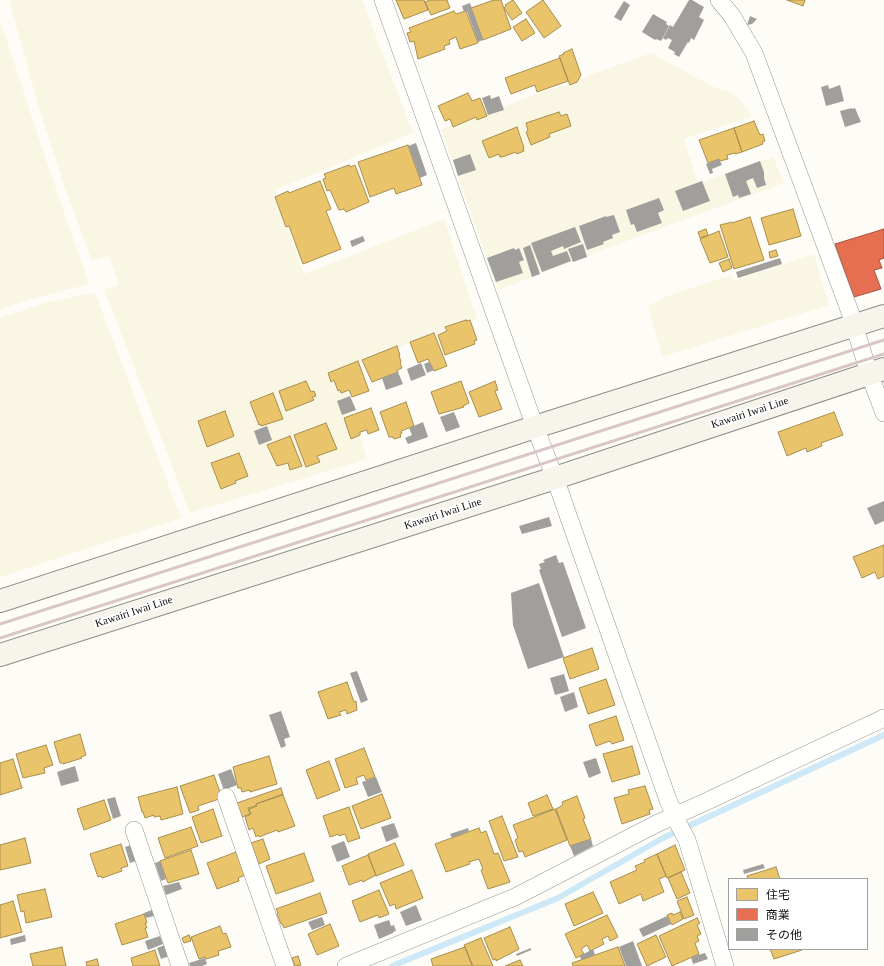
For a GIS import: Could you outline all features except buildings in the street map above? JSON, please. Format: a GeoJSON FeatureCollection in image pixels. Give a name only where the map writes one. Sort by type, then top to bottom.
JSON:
{"type":"FeatureCollection","features":[{"type":"Feature","properties":{"kind":"main road"},"geometry":{"type":"LineString","coordinates":[[0,601],[535,427],[884,316]]}},
{"type":"Feature","properties":{"kind":"main road","name":"Kawairi Iwai Line"},"geometry":{"type":"LineString","coordinates":[[0,655],[555,478],[877,371]]}},
{"type":"Feature","properties":{"kind":"street"},"geometry":{"type":"LineString","coordinates":[[383,0],[535,427],[555,478],[668,800],[687,840],[725,966]]}},
{"type":"Feature","properties":{"kind":"street"},"geometry":{"type":"LineString","coordinates":[[719,0],[732,16],[754,53],[855,326],[877,371],[884,414]]}},
{"type":"Feature","properties":{"kind":"street"},"geometry":{"type":"LineString","coordinates":[[346,966],[514,897],[679,825],[702,804],[884,718]]}},
{"type":"Feature","properties":{"kind":"street"},"geometry":{"type":"LineString","coordinates":[[226,797],[285,966]]}},
{"type":"Feature","properties":{"kind":"street"},"geometry":{"type":"LineString","coordinates":[[134,830],[180,966]]}},
{"type":"Feature","properties":{"kind":"shaded area"},"geometry":{"type":"Polygon","coordinates":[[[9,0],[362,0],[413,133],[275,190],[304,274],[444,219],[477,319],[339,369],[367,459],[190,513],[104,289],[119,285],[109,256],[92,261],[67,194],[39,108],[9,0]]]}},
{"type":"Feature","properties":{"kind":"shaded area"},"geometry":{"type":"Polygon","coordinates":[[[0,20],[89,284],[0,309],[0,20]]]}},
{"type":"Feature","properties":{"kind":"shaded area"},"geometry":{"type":"Polygon","coordinates":[[[651,53],[718,89],[728,91],[738,98],[752,116],[684,139],[698,183],[773,157],[784,183],[498,290],[441,129],[651,53]]]}},
{"type":"Feature","properties":{"kind":"shaded area"},"geometry":{"type":"Polygon","coordinates":[[[814,254],[829,305],[662,357],[648,306],[667,296],[731,275],[733,281],[814,254]]]}},
{"type":"Feature","properties":{"kind":"shaded area"},"geometry":{"type":"Polygon","coordinates":[[[95,293],[181,518],[0,577],[0,318],[51,301],[95,293]]]}},
{"type":"Feature","properties":{"kind":"waterway"},"geometry":{"type":"LineString","coordinates":[[392,966],[558,898],[663,838],[884,735]]}},
{"type":"Feature","properties":{"kind":"railway"},"geometry":{"type":"LineString","coordinates":[[0,624],[884,340]]}},
{"type":"Feature","properties":{"kind":"railway"},"geometry":{"type":"LineString","coordinates":[[0,638],[884,354]]}}]}
